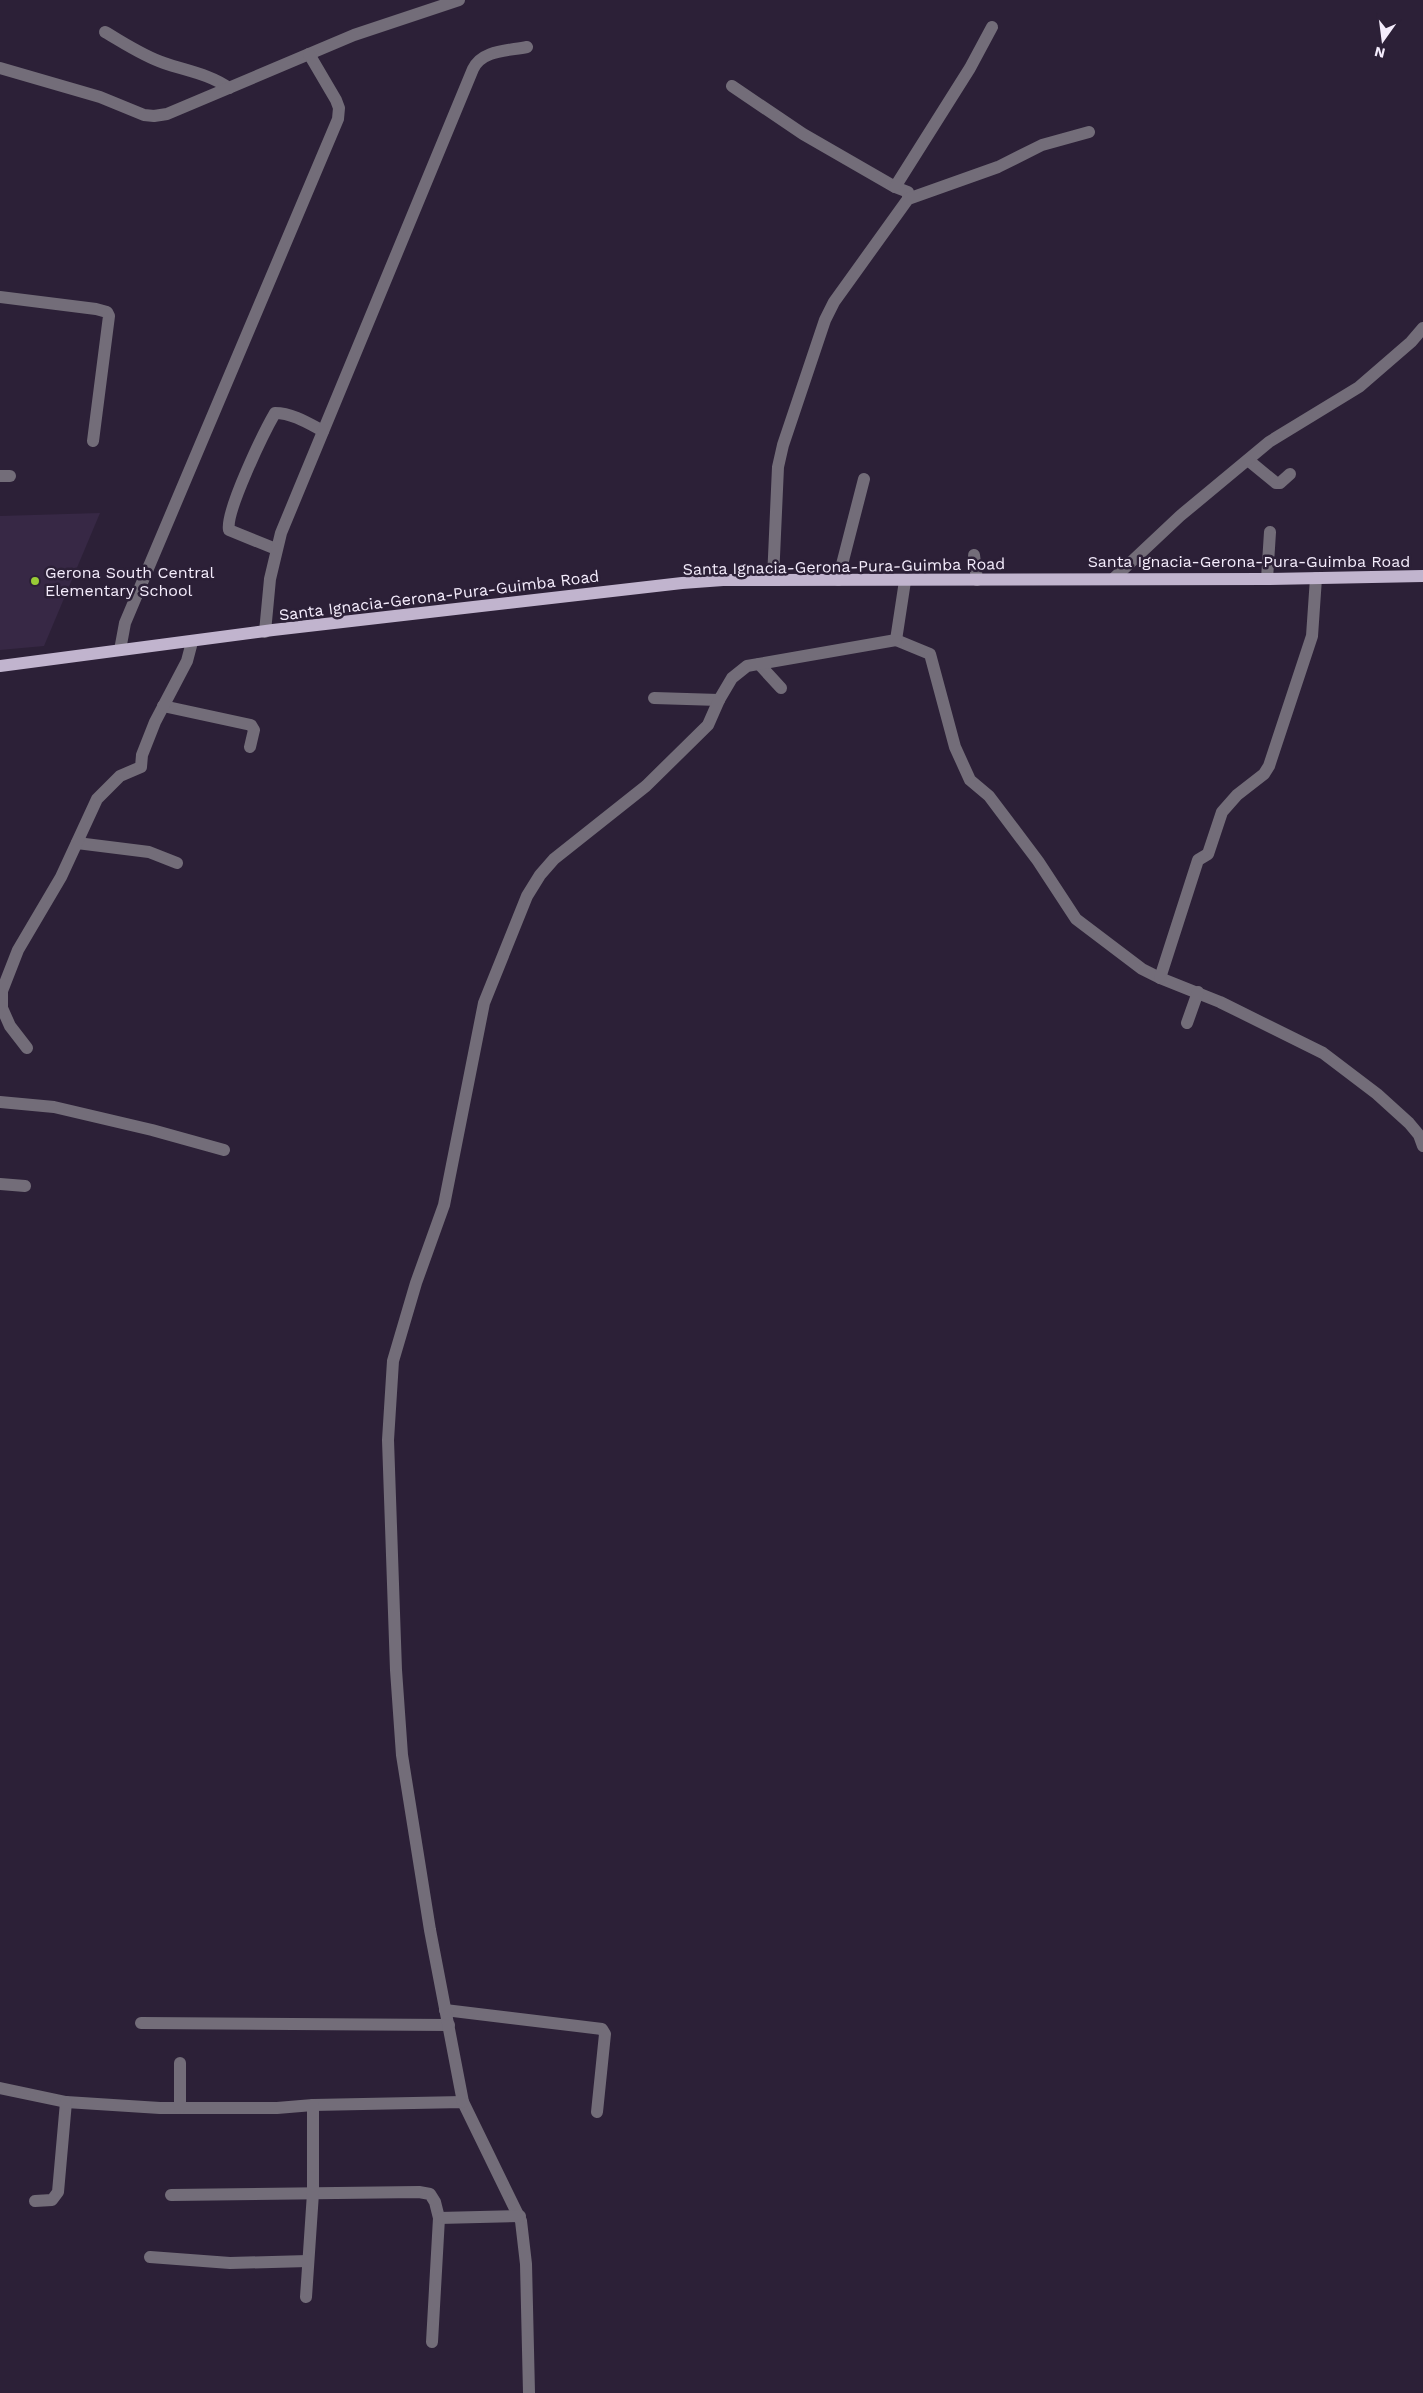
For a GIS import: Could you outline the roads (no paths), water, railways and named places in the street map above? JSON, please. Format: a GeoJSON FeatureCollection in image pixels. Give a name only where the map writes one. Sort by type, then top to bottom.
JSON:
{"type":"FeatureCollection","features":[{"type":"Feature","properties":{"kind":"main road","name":"Santa Ignacia-Gerona-Pura-Guimba Road"},"geometry":{"type":"LineString","coordinates":[[0,666],[265,632],[682,583],[773,580],[906,581],[1113,578],[1267,580],[1423,576]]}},
{"type":"Feature","properties":{"kind":"street"},"geometry":{"type":"LineString","coordinates":[[0,68],[100,97],[144,115],[154,116],[167,114],[354,35],[460,0]]}},
{"type":"Feature","properties":{"kind":"street"},"geometry":{"type":"LineString","coordinates":[[895,187],[970,68],[992,27]]}},
{"type":"Feature","properties":{"kind":"street"},"geometry":{"type":"LineString","coordinates":[[105,32],[140,53],[217,80],[229,88]]}},
{"type":"Feature","properties":{"kind":"street"},"geometry":{"type":"LineString","coordinates":[[265,632],[270,578],[276,549],[294,499],[477,61],[484,55],[527,47]]}},
{"type":"Feature","properties":{"kind":"street"},"geometry":{"type":"LineString","coordinates":[[120,650],[125,623],[338,119],[339,108],[336,100],[309,54]]}},
{"type":"Feature","properties":{"kind":"street"},"geometry":{"type":"LineString","coordinates":[[732,86],[804,134],[895,187],[908,192],[908,199]]}},
{"type":"Feature","properties":{"kind":"street"},"geometry":{"type":"LineString","coordinates":[[773,580],[778,467],[783,445],[824,320],[834,302],[908,199],[998,166],[1042,145],[1089,132]]}},
{"type":"Feature","properties":{"kind":"street"},"geometry":{"type":"LineString","coordinates":[[0,297],[107,312],[109,316],[93,441]]}},
{"type":"Feature","properties":{"kind":"street"},"geometry":{"type":"LineString","coordinates":[[1113,578],[1180,516],[1269,442],[1359,387],[1390,361],[1423,328]]}},
{"type":"Feature","properties":{"kind":"street"},"geometry":{"type":"LineString","coordinates":[[276,549],[230,530],[230,517],[244,479],[275,414],[282,413],[300,419],[323,431]]}},
{"type":"Feature","properties":{"kind":"street"},"geometry":{"type":"LineString","coordinates":[[1248,460],[1276,483],[1280,483],[1290,474]]}},
{"type":"Feature","properties":{"kind":"street"},"geometry":{"type":"LineString","coordinates":[[838,580],[864,479]]}},
{"type":"Feature","properties":{"kind":"street"},"geometry":{"type":"LineString","coordinates":[[1267,580],[1270,532]]}},
{"type":"Feature","properties":{"kind":"street"},"geometry":{"type":"LineString","coordinates":[[974,555],[977,580]]}},
{"type":"Feature","properties":{"kind":"street"},"geometry":{"type":"LineString","coordinates":[[1160,978],[1198,860],[1208,854],[1222,812],[1237,795],[1264,774],[1269,766],[1312,636],[1316,578]]}},
{"type":"Feature","properties":{"kind":"street"},"geometry":{"type":"LineString","coordinates":[[896,640],[906,581]]}},
{"type":"Feature","properties":{"kind":"street"},"geometry":{"type":"LineString","coordinates":[[529,2393],[526,2264],[520,2216],[463,2102],[430,1930],[402,1754],[396,1670],[388,1440],[393,1361],[416,1283],[444,1205],[484,1004],[527,896],[540,875],[554,859],[646,786],[708,725],[719,700],[738,672],[747,666],[896,640],[930,654],[955,747],[970,780],[989,796],[1038,861],[1076,919],[1142,969],[1198,992],[1322,1053],[1377,1094],[1409,1123],[1419,1135],[1423,1146]]}},
{"type":"Feature","properties":{"kind":"street"},"geometry":{"type":"LineString","coordinates":[[27,1048],[4,1016],[2,991],[18,950],[61,877],[101,794],[120,776],[141,767],[142,754],[163,706],[187,661],[192,642]]}},
{"type":"Feature","properties":{"kind":"street"},"geometry":{"type":"LineString","coordinates":[[759,664],[781,688]]}},
{"type":"Feature","properties":{"kind":"street"},"geometry":{"type":"LineString","coordinates":[[654,698],[719,700]]}},
{"type":"Feature","properties":{"kind":"street"},"geometry":{"type":"LineString","coordinates":[[163,706],[251,725],[254,730],[250,747]]}},
{"type":"Feature","properties":{"kind":"street"},"geometry":{"type":"LineString","coordinates":[[77,843],[149,852],[177,863]]}},
{"type":"Feature","properties":{"kind":"street"},"geometry":{"type":"LineString","coordinates":[[1187,1023],[1198,992]]}},
{"type":"Feature","properties":{"kind":"street"},"geometry":{"type":"LineString","coordinates":[[0,1102],[54,1107],[152,1130],[224,1150]]}},
{"type":"Feature","properties":{"kind":"street"},"geometry":{"type":"LineString","coordinates":[[0,1184],[25,1186]]}},
{"type":"Feature","properties":{"kind":"street"},"geometry":{"type":"LineString","coordinates":[[445,2010],[602,2029],[605,2034],[597,2112]]}},
{"type":"Feature","properties":{"kind":"street"},"geometry":{"type":"LineString","coordinates":[[141,2023],[449,2025]]}},
{"type":"Feature","properties":{"kind":"street"},"geometry":{"type":"LineString","coordinates":[[180,2062],[180,2108]]}},
{"type":"Feature","properties":{"kind":"street"},"geometry":{"type":"LineString","coordinates":[[0,2088],[66,2102],[180,2108],[277,2108],[313,2105],[463,2102]]}},
{"type":"Feature","properties":{"kind":"street"},"geometry":{"type":"LineString","coordinates":[[35,2201],[52,2200],[58,2192],[66,2102]]}},
{"type":"Feature","properties":{"kind":"street"},"geometry":{"type":"LineString","coordinates":[[306,2297],[313,2193],[313,2105]]}},
{"type":"Feature","properties":{"kind":"street"},"geometry":{"type":"LineString","coordinates":[[171,2195],[425,2193],[432,2197],[439,2218],[432,2342]]}},
{"type":"Feature","properties":{"kind":"street"},"geometry":{"type":"LineString","coordinates":[[439,2218],[520,2216]]}},
{"type":"Feature","properties":{"kind":"street"},"geometry":{"type":"LineString","coordinates":[[150,2257],[230,2263],[308,2261]]}},
{"type":"Feature","properties":{"kind":"place","name":"Gerona South Central Elementary School"},"geometry":{"type":"Point","coordinates":[35,581]}}]}
